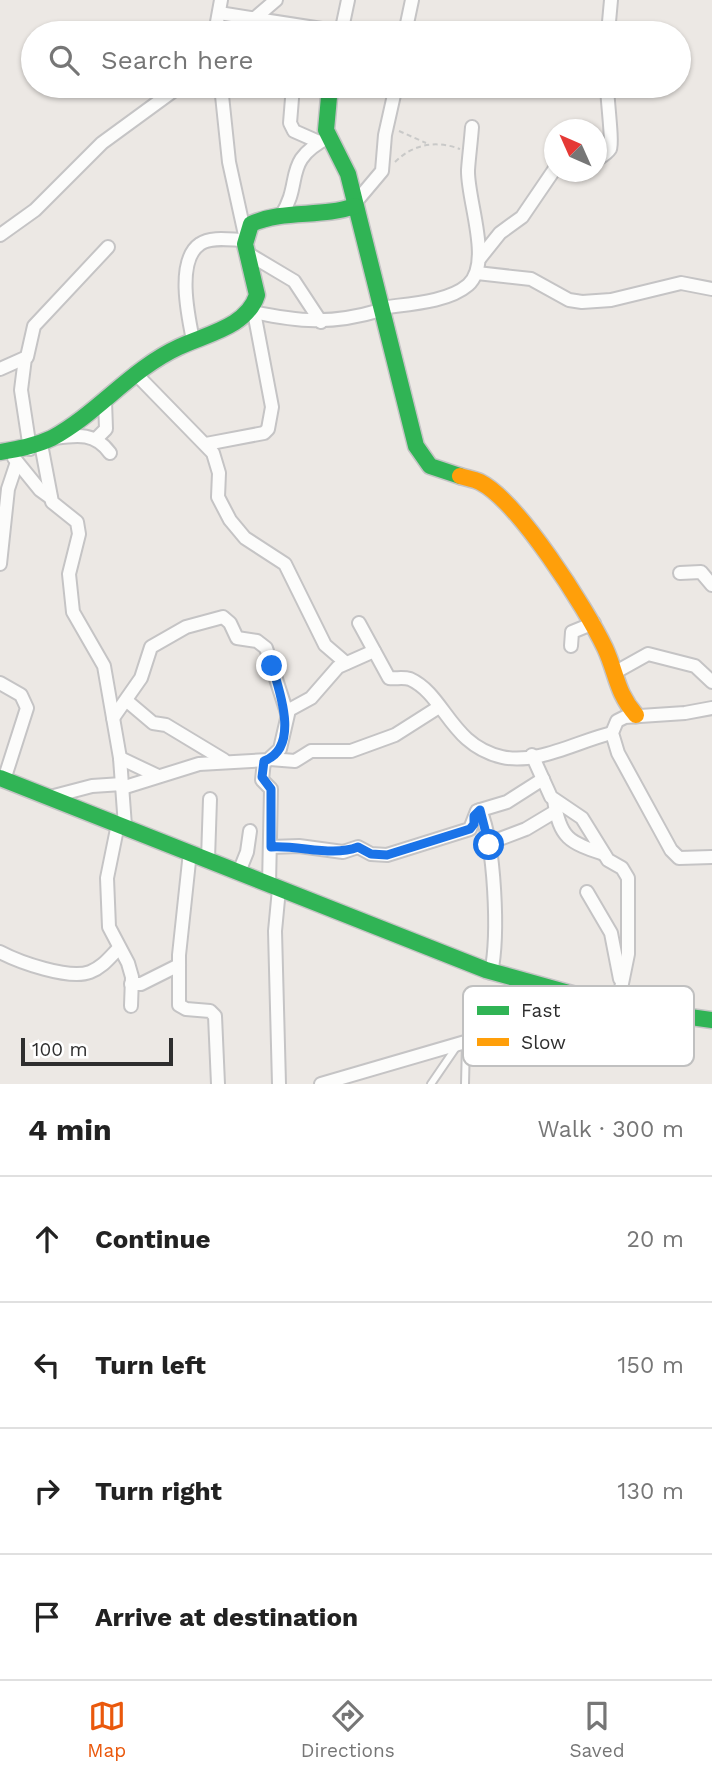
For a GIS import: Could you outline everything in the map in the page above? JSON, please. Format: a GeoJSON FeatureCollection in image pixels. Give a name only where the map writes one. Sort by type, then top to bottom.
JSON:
{"type":"FeatureCollection","features":[{"type":"Feature","properties":{"kind":"street"},"geometry":{"type":"LineString","coordinates":[[251,21],[276,0]]}},
{"type":"Feature","properties":{"kind":"street"},"geometry":{"type":"LineString","coordinates":[[344,21],[348,0]]}},
{"type":"Feature","properties":{"kind":"street"},"geometry":{"type":"LineString","coordinates":[[408,21],[412,0]]}},
{"type":"Feature","properties":{"kind":"street"},"geometry":{"type":"LineString","coordinates":[[609,21],[611,0]]}},
{"type":"Feature","properties":{"kind":"street"},"geometry":{"type":"LineString","coordinates":[[220,6],[266,21]]}},
{"type":"Feature","properties":{"kind":"street"},"geometry":{"type":"LineString","coordinates":[[0,235],[34,210],[103,143],[164,98]]}},
{"type":"Feature","properties":{"kind":"street"},"geometry":{"type":"LineString","coordinates":[[206,444],[264,433],[268,429],[272,407],[251,311],[258,292],[229,162],[222,98]]}},
{"type":"Feature","properties":{"kind":"street"},"geometry":{"type":"LineString","coordinates":[[292,98],[290,123],[294,131],[324,139]]}},
{"type":"Feature","properties":{"kind":"street"},"geometry":{"type":"LineString","coordinates":[[329,98],[324,139],[348,174],[410,429],[424,459],[430,466],[482,484],[502,500],[550,559],[594,623],[622,699],[636,715]]}},
{"type":"Feature","properties":{"kind":"street"},"geometry":{"type":"LineString","coordinates":[[246,243],[258,220],[341,212],[355,204],[383,169],[386,127],[393,98]]}},
{"type":"Feature","properties":{"kind":"street"},"geometry":{"type":"LineString","coordinates":[[607,98],[612,140],[607,151]]}},
{"type":"Feature","properties":{"kind":"street"},"geometry":{"type":"LineString","coordinates":[[42,444],[104,401],[135,373],[251,311],[321,322],[347,320],[380,309],[442,297],[462,289],[477,273],[480,258],[468,171],[472,127]]}},
{"type":"Feature","properties":{"kind":"street"},"geometry":{"type":"LineString","coordinates":[[281,216],[291,197],[297,163],[324,139]]}},
{"type":"Feature","properties":{"kind":"street"},"geometry":{"type":"LineString","coordinates":[[480,258],[500,233],[522,217],[547,182]]}},
{"type":"Feature","properties":{"kind":"street"},"geometry":{"type":"LineString","coordinates":[[193,340],[186,279],[192,253],[200,244],[210,240],[246,243],[294,281],[321,322]]}},
{"type":"Feature","properties":{"kind":"street"},"geometry":{"type":"LineString","coordinates":[[108,247],[34,326],[25,358],[21,390],[42,444],[51,498],[56,508],[75,517],[77,522],[79,534],[69,574],[73,612],[104,666],[120,758],[122,786],[121,825],[107,878],[109,927],[128,962],[131,1006]]}},
{"type":"Feature","properties":{"kind":"street"},"geometry":{"type":"LineString","coordinates":[[477,273],[531,279],[569,300],[582,302],[624,297],[681,284],[712,289]]}},
{"type":"Feature","properties":{"kind":"street"},"geometry":{"type":"LineString","coordinates":[[0,369],[25,358]]}},
{"type":"Feature","properties":{"kind":"street"},"geometry":{"type":"LineString","coordinates":[[135,373],[206,444],[218,462],[218,497],[230,520],[246,538],[285,564],[325,645],[346,663]]}},
{"type":"Feature","properties":{"kind":"street"},"geometry":{"type":"LineString","coordinates":[[96,439],[106,429],[104,401]]}},
{"type":"Feature","properties":{"kind":"street"},"geometry":{"type":"LineString","coordinates":[[8,455],[84,435],[96,439],[110,453]]}},
{"type":"Feature","properties":{"kind":"street"},"geometry":{"type":"LineString","coordinates":[[8,455],[40,490],[51,498]]}},
{"type":"Feature","properties":{"kind":"street"},"geometry":{"type":"LineString","coordinates":[[0,564],[8,489],[8,455]]}},
{"type":"Feature","properties":{"kind":"street"},"geometry":{"type":"LineString","coordinates":[[680,573],[701,572],[712,585]]}},
{"type":"Feature","properties":{"kind":"street"},"geometry":{"type":"LineString","coordinates":[[113,718],[141,678],[151,647],[186,627],[223,617],[230,623],[237,638],[257,641],[266,648],[287,713],[280,749],[267,760],[262,780],[271,789],[279,1084]]}},
{"type":"Feature","properties":{"kind":"street"},"geometry":{"type":"LineString","coordinates":[[359,623],[388,678],[411,680],[439,707],[454,729],[502,757],[551,751],[612,733]]}},
{"type":"Feature","properties":{"kind":"street"},"geometry":{"type":"LineString","coordinates":[[571,646],[572,632],[594,623]]}},
{"type":"Feature","properties":{"kind":"street"},"geometry":{"type":"LineString","coordinates":[[287,713],[311,698],[338,667],[374,651]]}},
{"type":"Feature","properties":{"kind":"street"},"geometry":{"type":"LineString","coordinates":[[614,673],[648,654],[695,666],[712,682]]}},
{"type":"Feature","properties":{"kind":"street"},"geometry":{"type":"LineString","coordinates":[[0,683],[21,695],[27,708],[2,779],[491,973],[535,986]]}},
{"type":"Feature","properties":{"kind":"street"},"geometry":{"type":"LineString","coordinates":[[127,701],[153,723],[166,725],[224,761]]}},
{"type":"Feature","properties":{"kind":"street"},"geometry":{"type":"LineString","coordinates":[[49,798],[92,786],[122,786],[199,764],[224,761],[295,761],[311,751],[351,751],[395,735],[439,707]]}},
{"type":"Feature","properties":{"kind":"street"},"geometry":{"type":"LineString","coordinates":[[712,707],[685,713],[636,715],[617,721],[612,733],[642,801],[675,855],[687,859],[712,857]]}},
{"type":"Feature","properties":{"kind":"street"},"geometry":{"type":"LineString","coordinates":[[544,783],[551,751]]}},
{"type":"Feature","properties":{"kind":"street"},"geometry":{"type":"LineString","coordinates":[[532,755],[555,806],[561,828],[573,843],[604,854]]}},
{"type":"Feature","properties":{"kind":"street"},"geometry":{"type":"LineString","coordinates":[[120,758],[159,776]]}},
{"type":"Feature","properties":{"kind":"street"},"geometry":{"type":"LineString","coordinates":[[271,847],[299,846],[343,852],[358,847],[371,854],[387,855],[470,829],[474,824],[474,816],[480,810],[507,802],[544,783]]}},
{"type":"Feature","properties":{"kind":"street"},"geometry":{"type":"LineString","coordinates":[[208,859],[211,799]]}},
{"type":"Feature","properties":{"kind":"street"},"geometry":{"type":"LineString","coordinates":[[489,843],[526,829],[555,806],[566,804],[582,818],[604,854],[611,863],[625,871],[628,878],[628,954],[623,986]]}},
{"type":"Feature","properties":{"kind":"street"},"geometry":{"type":"LineString","coordinates":[[480,810],[489,843],[495,893],[495,943],[491,973]]}},
{"type":"Feature","properties":{"kind":"street"},"geometry":{"type":"LineString","coordinates":[[239,872],[247,852],[250,831]]}},
{"type":"Feature","properties":{"kind":"street"},"geometry":{"type":"LineString","coordinates":[[191,852],[179,965],[180,1007],[210,1012],[215,1016],[218,1084]]}},
{"type":"Feature","properties":{"kind":"street"},"geometry":{"type":"LineString","coordinates":[[587,892],[611,933],[623,986]]}},
{"type":"Feature","properties":{"kind":"street"},"geometry":{"type":"LineString","coordinates":[[0,952],[41,967],[81,975],[103,965],[119,947]]}},
{"type":"Feature","properties":{"kind":"street"},"geometry":{"type":"LineString","coordinates":[[131,984],[141,984],[179,965]]}},
{"type":"Feature","properties":{"kind":"street"},"geometry":{"type":"LineString","coordinates":[[694,1018],[712,1020]]}},
{"type":"Feature","properties":{"kind":"street"},"geometry":{"type":"LineString","coordinates":[[321,1084],[357,1079],[462,1043]]}},
{"type":"Feature","properties":{"kind":"lane"},"geometry":{"type":"LineString","coordinates":[[431,1084],[462,1043]]}},
{"type":"Feature","properties":{"kind":"lane"},"geometry":{"type":"LineString","coordinates":[[462,1043],[463,1057]]}},
{"type":"Feature","properties":{"kind":"lane"},"geometry":{"type":"LineString","coordinates":[[464,1066],[465,1084]]}},
{"type":"Feature","properties":{"kind":"path"},"geometry":{"type":"LineString","coordinates":[[386,127],[427,144]]}},
{"type":"Feature","properties":{"kind":"path"},"geometry":{"type":"LineString","coordinates":[[383,169],[410,150],[427,144],[446,144],[470,153]]}},
{"type":"Feature","properties":{"kind":"traffic: fast"},"geometry":{"type":"LineString","coordinates":[[329,98],[326,130],[348,174],[416,446],[430,466],[460,476]]}},
{"type":"Feature","properties":{"kind":"traffic: fast"},"geometry":{"type":"LineString","coordinates":[[0,452],[52,438],[69,428],[162,356],[224,328],[244,315],[257,295],[245,244],[251,224],[264,219],[329,212],[355,206]]}},
{"type":"Feature","properties":{"kind":"traffic: fast"},"geometry":{"type":"LineString","coordinates":[[0,778],[486,970],[544,986]]}},
{"type":"Feature","properties":{"kind":"traffic: fast"},"geometry":{"type":"LineString","coordinates":[[694,1017],[712,1020]]}},
{"type":"Feature","properties":{"kind":"traffic: slow"},"geometry":{"type":"LineString","coordinates":[[460,476],[480,482],[496,493],[550,557],[596,630],[621,691],[636,715]]}},
{"type":"Feature","properties":{"kind":"route"},"geometry":{"type":"LineString","coordinates":[[272,666],[287,713],[280,749],[275,756],[264,761],[262,777],[263,782],[271,789],[271,847],[299,846],[343,852],[358,847],[378,856],[387,855],[470,829],[474,824],[474,816],[480,810],[486,823],[489,845]]}}]}
